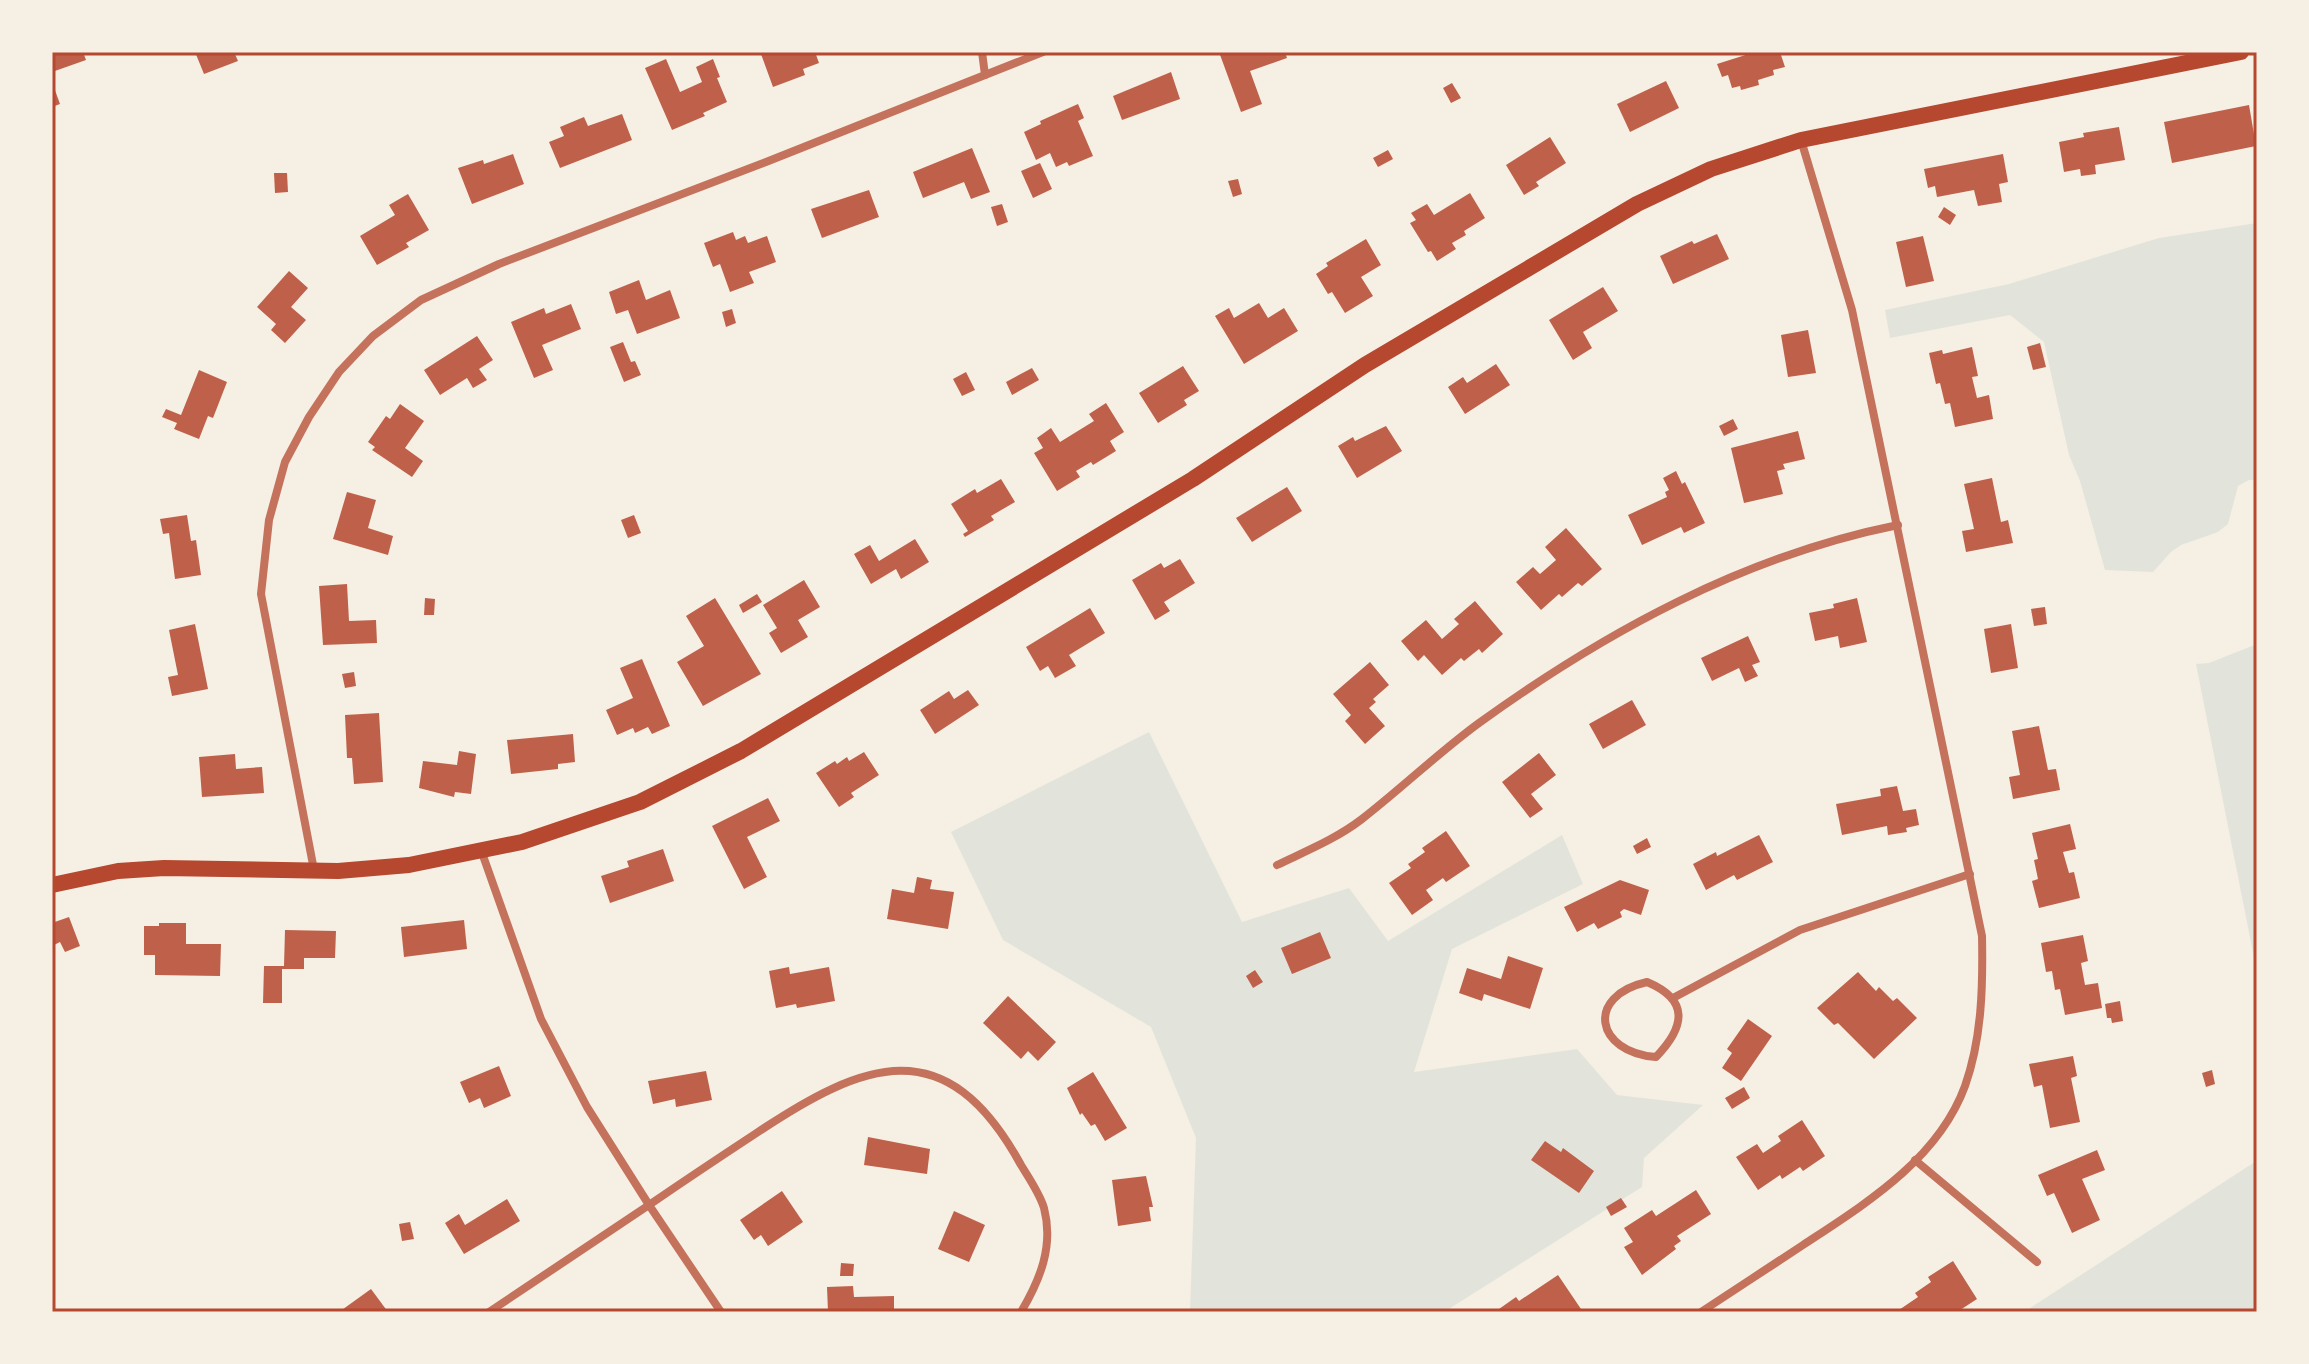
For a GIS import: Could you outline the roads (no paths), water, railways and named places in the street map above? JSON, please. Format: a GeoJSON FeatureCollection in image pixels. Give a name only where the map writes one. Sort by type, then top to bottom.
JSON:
{"type":"FeatureCollection","features":[{"type":"Feature","properties":{"kind":"main road"},"geometry":{"type":"LineString","coordinates":[[52,885],[118,871],[164,868],[314,870],[409,865],[522,842],[640,802],[741,751],[1193,479],[1365,365],[1637,204],[1711,169],[1801,140],[2241,52]]}},
{"type":"Feature","properties":{"kind":"street"},"geometry":{"type":"LineString","coordinates":[[982,52],[985,75]]}},
{"type":"Feature","properties":{"kind":"street"},"geometry":{"type":"LineString","coordinates":[[314,870],[261,594],[269,520],[285,462],[309,417],[339,372],[373,336],[421,300],[499,264],[1043,52]]}},
{"type":"Feature","properties":{"kind":"street"},"geometry":{"type":"LineString","coordinates":[[1701,1312],[1866,1203],[1915,1160],[1945,1125],[1964,1086],[1983,994],[1982,936],[1898,525],[1852,310],[1801,140]]}},
{"type":"Feature","properties":{"kind":"street"},"geometry":{"type":"LineString","coordinates":[[1277,865],[1333,838],[1361,820],[1460,738],[1526,689],[1635,623],[1717,581],[1854,533],[1898,525]]}},
{"type":"Feature","properties":{"kind":"street"},"geometry":{"type":"LineString","coordinates":[[481,850],[541,1019],[587,1107],[721,1312]]}},
{"type":"Feature","properties":{"kind":"street"},"geometry":{"type":"LineString","coordinates":[[1673,998],[1800,930],[1970,874]]}},
{"type":"Feature","properties":{"kind":"street"},"geometry":{"type":"LineString","coordinates":[[1647,982],[1673,998],[1679,1026],[1670,1043],[1656,1057],[1637,1055],[1620,1048],[1607,1033],[1606,1015],[1618,993],[1647,982]]}},
{"type":"Feature","properties":{"kind":"street"},"geometry":{"type":"LineString","coordinates":[[489,1312],[791,1109],[835,1085],[868,1073],[901,1069],[933,1076],[960,1089],[986,1114],[1019,1161],[1044,1207],[1048,1240],[1043,1268],[1021,1312]]}},
{"type":"Feature","properties":{"kind":"street"},"geometry":{"type":"LineString","coordinates":[[1915,1160],[2037,1262]]}}]}
